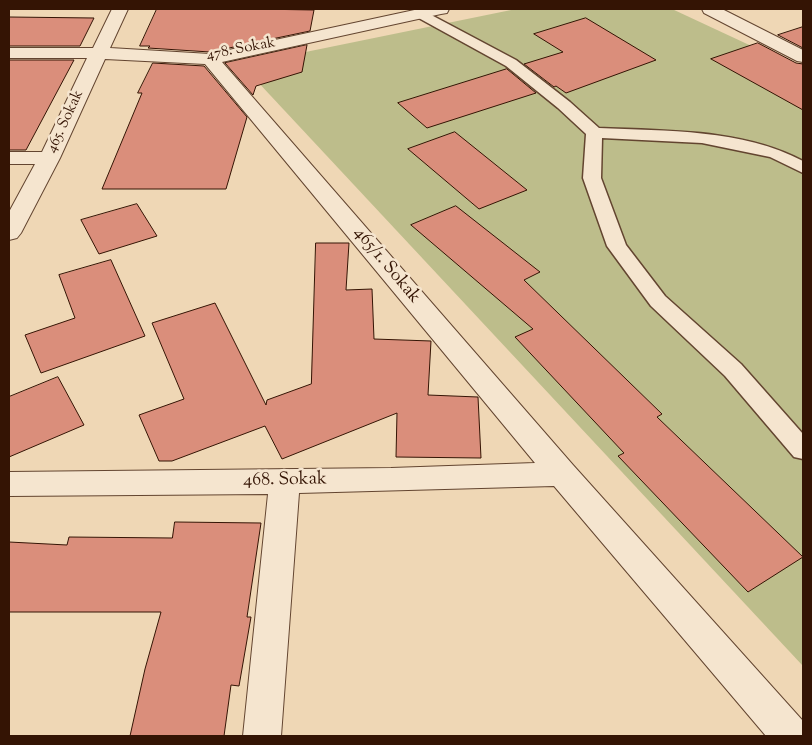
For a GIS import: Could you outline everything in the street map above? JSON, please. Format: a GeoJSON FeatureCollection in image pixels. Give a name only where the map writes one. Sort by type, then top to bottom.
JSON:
{"type":"FeatureCollection","features":[{"type":"Feature","properties":{"kind":"street","name":"465. Sokak"},"geometry":{"type":"LineString","coordinates":[[9,233],[49,158],[120,9]]}},
{"type":"Feature","properties":{"kind":"street","name":"478. Sokak"},"geometry":{"type":"LineString","coordinates":[[9,53],[99,53],[210,59],[441,9]]}},
{"type":"Feature","properties":{"kind":"street"},"geometry":{"type":"LineString","coordinates":[[710,9],[803,57]]}},
{"type":"Feature","properties":{"kind":"street"},"geometry":{"type":"LineString","coordinates":[[779,46],[803,43]]}},
{"type":"Feature","properties":{"kind":"street","name":"465/1. Sokak"},"geometry":{"type":"LineString","coordinates":[[210,59],[562,474],[791,736]]}},
{"type":"Feature","properties":{"kind":"street"},"geometry":{"type":"LineString","coordinates":[[9,158],[49,158]]}},
{"type":"Feature","properties":{"kind":"street","name":"468. Sokak"},"geometry":{"type":"LineString","coordinates":[[9,484],[285,481],[562,474]]}},
{"type":"Feature","properties":{"kind":"street"},"geometry":{"type":"LineString","coordinates":[[262,736],[285,481]]}},
{"type":"Feature","properties":{"kind":"lane"},"geometry":{"type":"LineString","coordinates":[[420,13],[511,63],[564,105],[594,132],[702,138],[775,152],[803,168]]}},
{"type":"Feature","properties":{"kind":"lane"},"geometry":{"type":"LineString","coordinates":[[594,132],[592,178],[617,246],[658,301],[733,370],[803,450]]}},
{"type":"Feature","properties":{"kind":"green space"},"geometry":{"type":"Polygon","coordinates":[[[516,9],[672,9],[803,70],[803,666],[242,65],[516,9]]]}},
{"type":"Feature","properties":{"kind":"building"},"geometry":{"type":"Polygon","coordinates":[[[157,9],[314,10],[310,31],[210,52],[140,46],[157,9]]]}},
{"type":"Feature","properties":{"kind":"building"},"geometry":{"type":"Polygon","coordinates":[[[9,17],[94,18],[80,46],[9,46],[9,17]]]}},
{"type":"Feature","properties":{"kind":"building"},"geometry":{"type":"Polygon","coordinates":[[[586,18],[656,60],[566,93],[556,86],[554,87],[524,64],[563,52],[534,34],[586,18]]]}},
{"type":"Feature","properties":{"kind":"building"},"geometry":{"type":"Polygon","coordinates":[[[803,27],[803,48],[778,35],[803,27]]]}},
{"type":"Feature","properties":{"kind":"building"},"geometry":{"type":"Polygon","coordinates":[[[758,43],[796,63],[803,64],[803,110],[711,59],[758,43]]]}},
{"type":"Feature","properties":{"kind":"building"},"geometry":{"type":"Polygon","coordinates":[[[307,45],[302,72],[256,86],[253,95],[225,63],[307,45]]]}},
{"type":"Feature","properties":{"kind":"building"},"geometry":{"type":"Polygon","coordinates":[[[9,60],[74,60],[26,150],[9,150],[9,60]]]}},
{"type":"Feature","properties":{"kind":"building"},"geometry":{"type":"Polygon","coordinates":[[[153,63],[204,66],[247,117],[226,189],[102,189],[142,93],[138,93],[153,63]]]}},
{"type":"Feature","properties":{"kind":"building"},"geometry":{"type":"Polygon","coordinates":[[[507,69],[536,93],[427,128],[398,103],[507,69]]]}},
{"type":"Feature","properties":{"kind":"building"},"geometry":{"type":"Polygon","coordinates":[[[455,132],[527,190],[479,209],[408,149],[455,132]]]}},
{"type":"Feature","properties":{"kind":"building"},"geometry":{"type":"Polygon","coordinates":[[[137,204],[157,236],[99,254],[81,220],[137,204]]]}},
{"type":"Feature","properties":{"kind":"building"},"geometry":{"type":"Polygon","coordinates":[[[456,206],[540,272],[524,280],[662,414],[657,417],[803,557],[748,592],[618,456],[624,453],[515,337],[533,329],[411,225],[456,206]]]}},
{"type":"Feature","properties":{"kind":"building"},"geometry":{"type":"Polygon","coordinates":[[[316,243],[349,243],[346,290],[372,289],[374,339],[431,341],[428,395],[478,397],[481,458],[396,457],[397,413],[282,459],[265,426],[172,461],[159,461],[139,415],[184,399],[152,323],[215,303],[266,405],[267,400],[311,384],[316,243]]]}},
{"type":"Feature","properties":{"kind":"building"},"geometry":{"type":"Polygon","coordinates":[[[111,260],[145,336],[41,373],[25,335],[75,318],[59,275],[111,260]]]}},
{"type":"Feature","properties":{"kind":"building"},"geometry":{"type":"Polygon","coordinates":[[[58,377],[84,425],[9,457],[9,397],[58,377]]]}},
{"type":"Feature","properties":{"kind":"building"},"geometry":{"type":"Polygon","coordinates":[[[175,522],[261,523],[247,617],[251,617],[239,686],[231,685],[224,736],[130,736],[145,669],[161,612],[9,612],[9,542],[67,545],[69,537],[172,538],[175,522]]]}}]}
